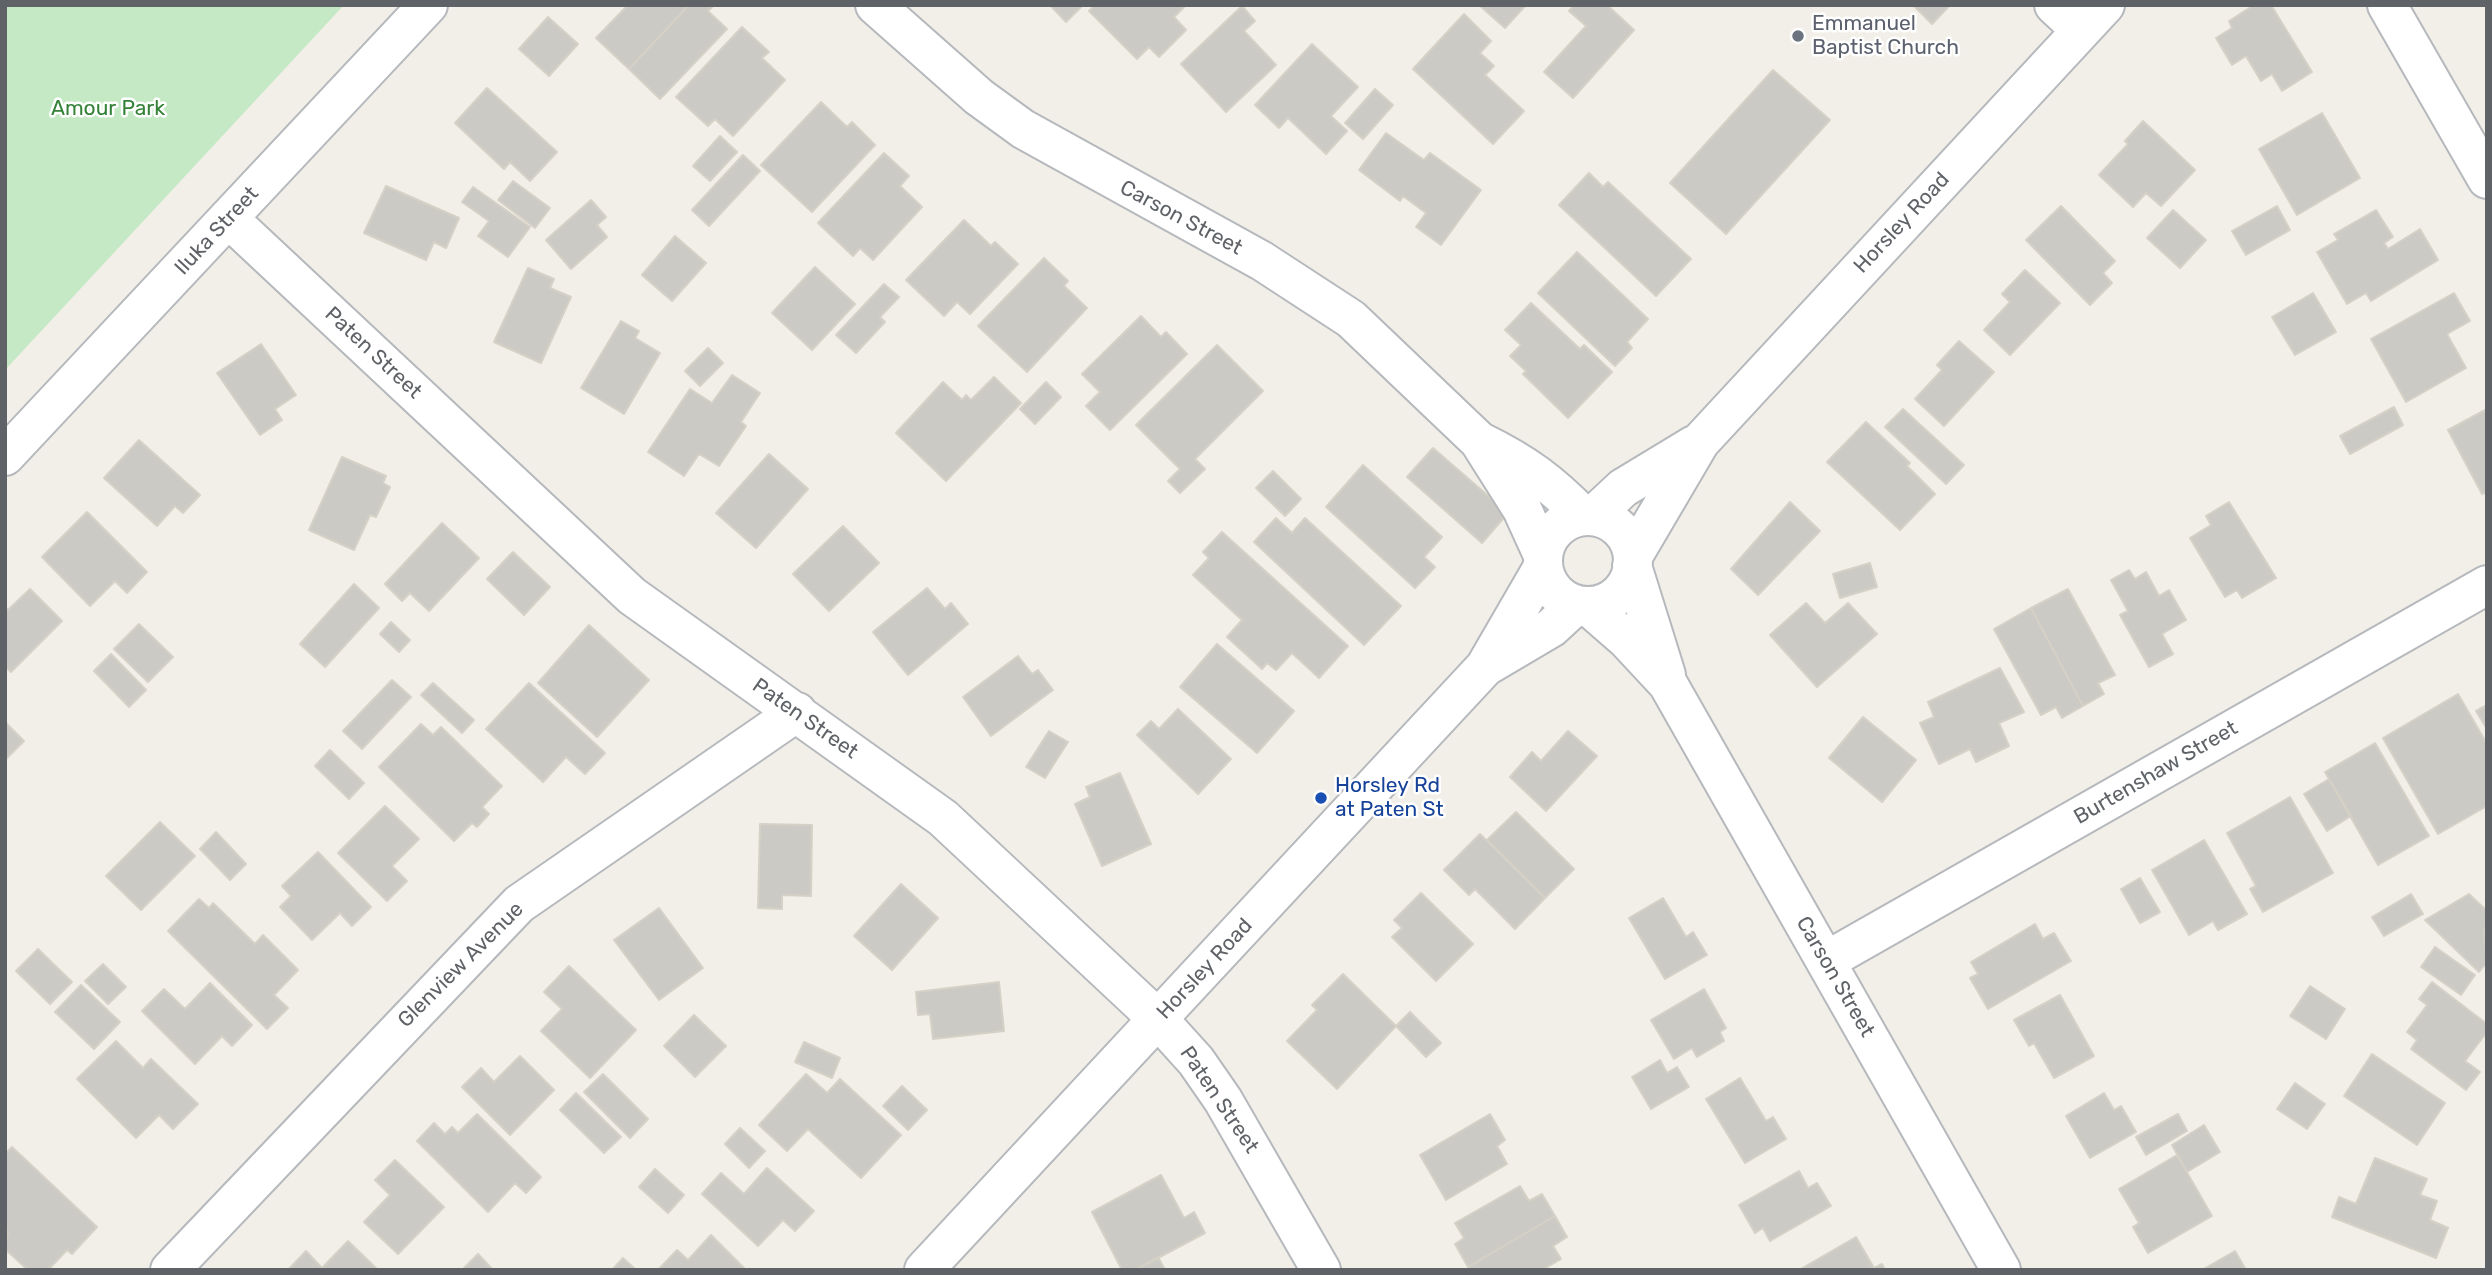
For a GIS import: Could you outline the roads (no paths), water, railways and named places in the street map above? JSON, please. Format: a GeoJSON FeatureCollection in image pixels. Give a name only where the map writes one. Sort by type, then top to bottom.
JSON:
{"type":"FeatureCollection","features":[{"type":"Feature","properties":{"kind":"street","name":"Iluka Street"},"geometry":{"type":"LineString","coordinates":[[5,456],[428,5]]}},
{"type":"Feature","properties":{"kind":"street","name":"Carson Street"},"geometry":{"type":"LineString","coordinates":[[875,5],[925,52],[1023,130],[1262,261],[1351,319],[1479,441],[1521,509],[1543,561]]}},
{"type":"Feature","properties":{"kind":"street"},"geometry":{"type":"LineString","coordinates":[[2386,5],[2487,179]]}},
{"type":"Feature","properties":{"kind":"street","name":"Horsley Road"},"geometry":{"type":"LineString","coordinates":[[1632,561],[1700,442],[2080,13]]}},
{"type":"Feature","properties":{"kind":"street","name":"Paten Street"},"geometry":{"type":"LineString","coordinates":[[228,218],[625,589],[685,636],[921,800],[965,837],[1158,1019],[1180,1041],[1216,1090],[1321,1270]]}},
{"type":"Feature","properties":{"kind":"street","name":"Carson Street"},"geometry":{"type":"LineString","coordinates":[[1479,441],[1532,470],[1588,516]]}},
{"type":"Feature","properties":{"kind":"street","name":"Horsley Road"},"geometry":{"type":"LineString","coordinates":[[1588,516],[1623,488],[1700,442]]}},
{"type":"Feature","properties":{"kind":"street"},"geometry":{"type":"LineString","coordinates":[[1588,516],[1620,529],[1632,561],[1630,577],[1617,595],[1598,605],[1582,606],[1550,587],[1543,561],[1551,536],[1558,527],[1588,516]]}},
{"type":"Feature","properties":{"kind":"street","name":"Horsley Road"},"geometry":{"type":"LineString","coordinates":[[924,1270],[1485,667],[1543,561]]}},
{"type":"Feature","properties":{"kind":"street","name":"Carson Street"},"geometry":{"type":"LineString","coordinates":[[1632,561],[1668,684]]}},
{"type":"Feature","properties":{"kind":"street","name":"Burtenshaw Street"},"geometry":{"type":"LineString","coordinates":[[1826,961],[2487,585]]}},
{"type":"Feature","properties":{"kind":"street","name":"Carson Street"},"geometry":{"type":"LineString","coordinates":[[1582,606],[1627,640],[1668,684],[2001,1270]]}},
{"type":"Feature","properties":{"kind":"street","name":"Horsley Road"},"geometry":{"type":"LineString","coordinates":[[1485,667],[1551,628],[1582,606]]}},
{"type":"Feature","properties":{"kind":"street","name":"Glenview Avenue"},"geometry":{"type":"LineString","coordinates":[[170,1270],[519,904],[797,712]]}},
{"type":"Feature","properties":{"kind":"place","name":"Emmanuel Baptist Church"},"geometry":{"type":"Point","coordinates":[1798,36]}},
{"type":"Feature","properties":{"kind":"place","name":"Horsley Rd at Paten St"},"geometry":{"type":"Point","coordinates":[1321,798]}},
{"type":"Feature","properties":{"kind":"park label","name":"Amour Park"},"geometry":{"type":"Point","coordinates":[108,109]}}]}
